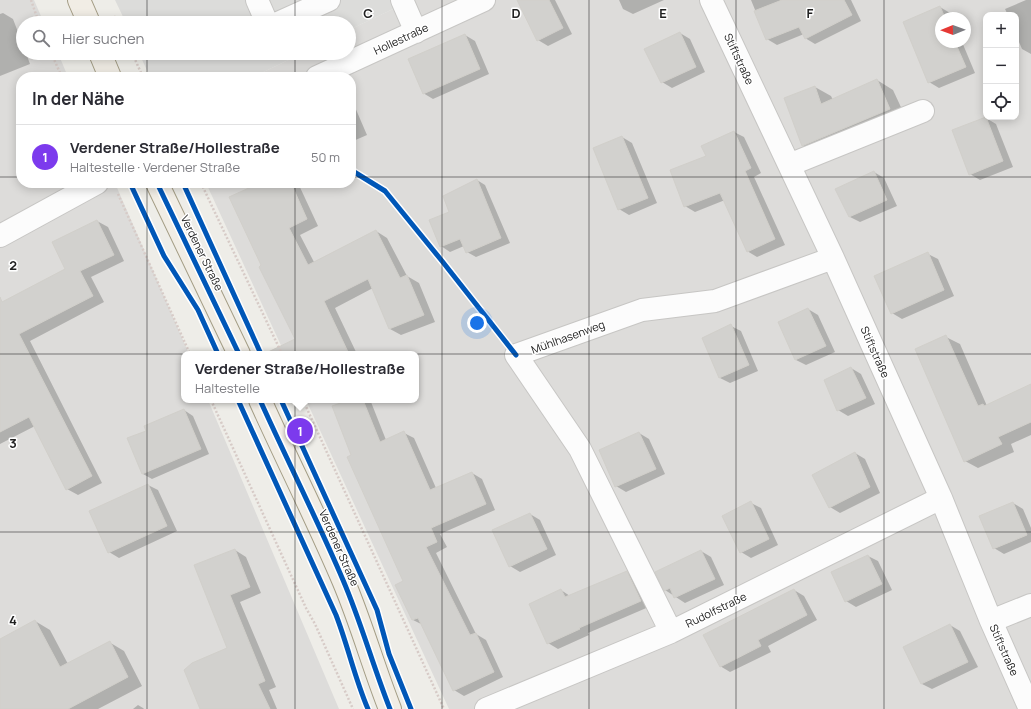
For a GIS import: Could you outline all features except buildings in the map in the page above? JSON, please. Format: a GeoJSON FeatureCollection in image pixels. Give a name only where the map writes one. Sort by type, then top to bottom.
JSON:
{"type":"FeatureCollection","features":[{"type":"Feature","properties":{"kind":"main road"},"geometry":{"type":"LineString","coordinates":[[79,0],[86,16]]}},
{"type":"Feature","properties":{"kind":"main road"},"geometry":{"type":"LineString","coordinates":[[103,60],[108,72]]}},
{"type":"Feature","properties":{"kind":"main road","name":"Verdener Straße"},"geometry":{"type":"LineString","coordinates":[[159,188],[238,351]]}},
{"type":"Feature","properties":{"kind":"main road","name":"Verdener Straße"},"geometry":{"type":"LineString","coordinates":[[261,403],[343,580],[360,623],[374,667],[390,709]]}},
{"type":"Feature","properties":{"kind":"street"},"geometry":{"type":"LineString","coordinates":[[257,0],[264,16]]}},
{"type":"Feature","properties":{"kind":"street"},"geometry":{"type":"LineString","coordinates":[[293,16],[328,0]]}},
{"type":"Feature","properties":{"kind":"street"},"geometry":{"type":"LineString","coordinates":[[402,0],[416,32]]}},
{"type":"Feature","properties":{"kind":"street","name":"Hollestraße"},"geometry":{"type":"LineString","coordinates":[[356,59],[416,32],[455,6],[484,0]]}},
{"type":"Feature","properties":{"kind":"street","name":"Stiftstraße"},"geometry":{"type":"LineString","coordinates":[[711,0],[833,258],[941,498],[991,621],[1030,709]]}},
{"type":"Feature","properties":{"kind":"street","name":"Hollestraße"},"geometry":{"type":"LineString","coordinates":[[328,72],[354,60]]}},
{"type":"Feature","properties":{"kind":"street"},"geometry":{"type":"LineString","coordinates":[[789,165],[923,111]]}},
{"type":"Feature","properties":{"kind":"street"},"geometry":{"type":"LineString","coordinates":[[0,236],[103,188]]}},
{"type":"Feature","properties":{"kind":"street","name":"Mühlhasenweg"},"geometry":{"type":"LineString","coordinates":[[671,632],[580,450],[516,355],[642,310],[715,301],[833,258]]}},
{"type":"Feature","properties":{"kind":"street","name":"Rudolfstraße"},"geometry":{"type":"LineString","coordinates":[[486,709],[671,632],[941,498]]}},
{"type":"Feature","properties":{"kind":"street"},"geometry":{"type":"LineString","coordinates":[[991,621],[1031,605]]}},
{"type":"Feature","properties":{"kind":"path"},"geometry":{"type":"LineString","coordinates":[[31,0],[37,16]]}},
{"type":"Feature","properties":{"kind":"path"},"geometry":{"type":"LineString","coordinates":[[54,60],[60,72]]}},
{"type":"Feature","properties":{"kind":"path"},"geometry":{"type":"LineString","coordinates":[[135,60],[141,72]]}},
{"type":"Feature","properties":{"kind":"path"},"geometry":{"type":"LineString","coordinates":[[109,188],[124,203],[189,351]]}},
{"type":"Feature","properties":{"kind":"path"},"geometry":{"type":"LineString","coordinates":[[203,188],[281,351]]}},
{"type":"Feature","properties":{"kind":"path"},"geometry":{"type":"LineString","coordinates":[[212,403],[353,709]]}},
{"type":"Feature","properties":{"kind":"path"},"geometry":{"type":"LineString","coordinates":[[304,403],[444,709]]}},
{"type":"Feature","properties":{"kind":"shaded area"},"geometry":{"type":"Polygon","coordinates":[[[0,0],[34,0],[41,16],[16,16],[16,60],[61,60],[66,72],[16,72],[16,188],[117,188],[188,351],[181,351],[181,403],[209,403],[339,709],[0,709],[0,0]]]}},
{"type":"Feature","properties":{"kind":"shaded area"},"geometry":{"type":"Polygon","coordinates":[[[115,0],[412,0],[356,27],[356,16],[123,16],[115,0]]]}},
{"type":"Feature","properties":{"kind":"shaded area"},"geometry":{"type":"Polygon","coordinates":[[[412,0],[1031,0],[1031,709],[449,709],[307,403],[419,403],[419,351],[284,351],[208,188],[356,188],[356,72],[263,72],[288,60],[356,60],[356,27],[412,0]]]}},
{"type":"Feature","properties":{"kind":"shaded area"},"geometry":{"type":"Polygon","coordinates":[[[142,60],[288,60],[263,72],[148,72],[142,60]]]}},
{"type":"Feature","properties":{"kind":"cycle path"},"geometry":{"type":"LineString","coordinates":[[356,173],[385,191],[516,355]]}},
{"type":"Feature","properties":{"kind":"cycle path"},"geometry":{"type":"LineString","coordinates":[[132,188],[164,256],[198,310],[217,351]]}},
{"type":"Feature","properties":{"kind":"cycle path"},"geometry":{"type":"LineString","coordinates":[[159,188],[238,351]]}},
{"type":"Feature","properties":{"kind":"cycle path"},"geometry":{"type":"LineString","coordinates":[[185,188],[260,351]]}},
{"type":"Feature","properties":{"kind":"cycle path"},"geometry":{"type":"LineString","coordinates":[[239,403],[336,615],[368,709]]}},
{"type":"Feature","properties":{"kind":"cycle path"},"geometry":{"type":"LineString","coordinates":[[261,403],[343,580],[356,612],[390,709]]}},
{"type":"Feature","properties":{"kind":"cycle path"},"geometry":{"type":"LineString","coordinates":[[282,403],[377,610],[389,654],[411,709]]}},
{"type":"Feature","properties":{"kind":"place","name":"Verdener Straße/Hollestraße"},"geometry":{"type":"Point","coordinates":[300,431]}}]}
